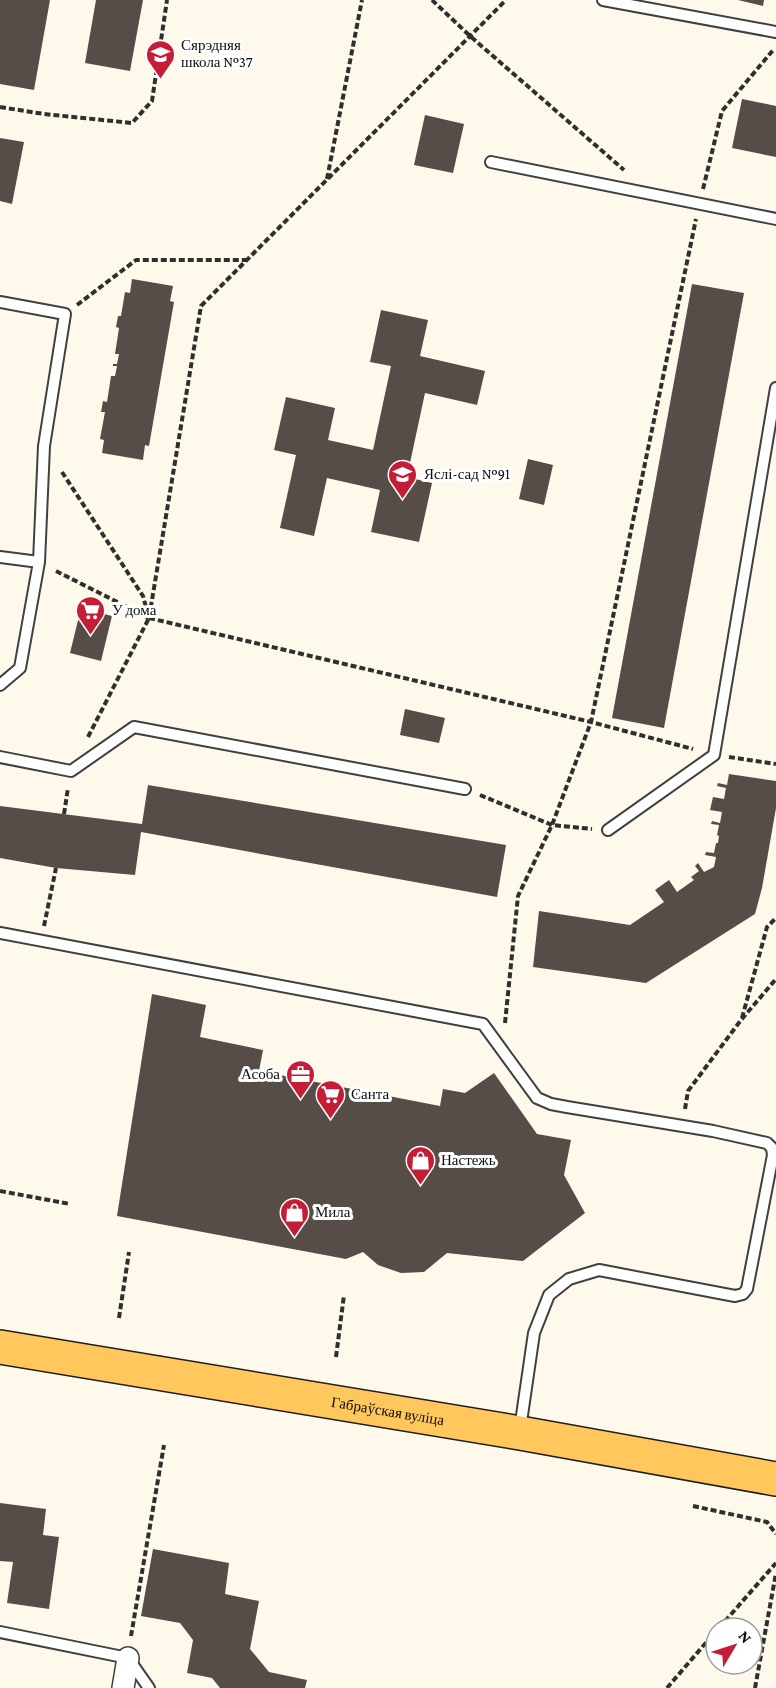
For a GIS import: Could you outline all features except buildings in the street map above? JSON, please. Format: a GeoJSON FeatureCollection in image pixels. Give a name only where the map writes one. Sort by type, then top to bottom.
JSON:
{"type":"FeatureCollection","features":[{"type":"Feature","properties":{"kind":"main road","name":"Габраўская вуліца"},"geometry":{"type":"LineString","coordinates":[[0,1347],[520,1433],[776,1479]]}},
{"type":"Feature","properties":{"kind":"street"},"geometry":{"type":"LineString","coordinates":[[123,1688],[128,1658]]}},
{"type":"Feature","properties":{"kind":"lane"},"geometry":{"type":"LineString","coordinates":[[603,0],[776,32]]}},
{"type":"Feature","properties":{"kind":"lane"},"geometry":{"type":"LineString","coordinates":[[491,162],[776,219]]}},
{"type":"Feature","properties":{"kind":"lane"},"geometry":{"type":"LineString","coordinates":[[0,302],[65,314],[45,446],[39,562],[20,668],[0,685]]}},
{"type":"Feature","properties":{"kind":"lane"},"geometry":{"type":"LineString","coordinates":[[608,830],[714,755],[776,388]]}},
{"type":"Feature","properties":{"kind":"lane"},"geometry":{"type":"LineString","coordinates":[[0,557],[39,562]]}},
{"type":"Feature","properties":{"kind":"lane"},"geometry":{"type":"LineString","coordinates":[[0,757],[70,771],[134,727],[465,789]]}},
{"type":"Feature","properties":{"kind":"lane"},"geometry":{"type":"LineString","coordinates":[[0,933],[483,1024],[537,1098],[551,1104],[684,1126],[767,1143],[772,1148],[773,1155],[747,1289],[743,1294],[735,1296],[599,1270],[569,1279],[549,1295],[534,1333],[520,1433]]}},
{"type":"Feature","properties":{"kind":"lane"},"geometry":{"type":"LineString","coordinates":[[0,1632],[128,1658],[149,1688]]}},
{"type":"Feature","properties":{"kind":"path"},"geometry":{"type":"LineString","coordinates":[[0,107],[132,123],[152,100],[166,0]]}},
{"type":"Feature","properties":{"kind":"path"},"geometry":{"type":"LineString","coordinates":[[327,180],[362,0]]}},
{"type":"Feature","properties":{"kind":"path"},"geometry":{"type":"LineString","coordinates":[[432,0],[470,36],[652,194]]}},
{"type":"Feature","properties":{"kind":"path"},"geometry":{"type":"LineString","coordinates":[[64,814],[70,771],[149,618],[201,306],[506,0]]}},
{"type":"Feature","properties":{"kind":"path"},"geometry":{"type":"LineString","coordinates":[[505,1023],[518,896],[552,825],[591,722],[699,204],[722,111],[776,46]]}},
{"type":"Feature","properties":{"kind":"path"},"geometry":{"type":"LineString","coordinates":[[65,314],[136,260],[248,260]]}},
{"type":"Feature","properties":{"kind":"path"},"geometry":{"type":"LineString","coordinates":[[45,446],[143,596],[149,618]]}},
{"type":"Feature","properties":{"kind":"path"},"geometry":{"type":"LineString","coordinates":[[39,562],[149,618],[591,722],[714,755],[776,764]]}},
{"type":"Feature","properties":{"kind":"path"},"geometry":{"type":"LineString","coordinates":[[465,789],[552,825],[608,830]]}},
{"type":"Feature","properties":{"kind":"path"},"geometry":{"type":"LineString","coordinates":[[41,940],[56,868]]}},
{"type":"Feature","properties":{"kind":"path"},"geometry":{"type":"LineString","coordinates":[[741,1020],[767,927],[776,918]]}},
{"type":"Feature","properties":{"kind":"path"},"geometry":{"type":"LineString","coordinates":[[684,1126],[687,1091],[741,1020],[776,979]]}},
{"type":"Feature","properties":{"kind":"path"},"geometry":{"type":"LineString","coordinates":[[0,1191],[70,1204]]}},
{"type":"Feature","properties":{"kind":"path"},"geometry":{"type":"LineString","coordinates":[[119,1318],[129,1252]]}},
{"type":"Feature","properties":{"kind":"path"},"geometry":{"type":"LineString","coordinates":[[336,1357],[344,1295]]}},
{"type":"Feature","properties":{"kind":"path"},"geometry":{"type":"LineString","coordinates":[[128,1658],[164,1445]]}},
{"type":"Feature","properties":{"kind":"path"},"geometry":{"type":"LineString","coordinates":[[693,1506],[767,1522],[776,1534]]}},
{"type":"Feature","properties":{"kind":"path"},"geometry":{"type":"LineString","coordinates":[[730,1616],[776,1563]]}},
{"type":"Feature","properties":{"kind":"path"},"geometry":{"type":"LineString","coordinates":[[755,1688],[776,1573]]}},
{"type":"Feature","properties":{"kind":"path"},"geometry":{"type":"LineString","coordinates":[[666,1688],[704,1645]]}},
{"type":"Feature","properties":{"kind":"place","name":"Сярэдняя школа №37"},"geometry":{"type":"Point","coordinates":[160,80]}},
{"type":"Feature","properties":{"kind":"place","name":"Яслі-сад №91"},"geometry":{"type":"Point","coordinates":[403,500]}},
{"type":"Feature","properties":{"kind":"place","name":"У дома"},"geometry":{"type":"Point","coordinates":[91,636]}},
{"type":"Feature","properties":{"kind":"place","name":"Асоба"},"geometry":{"type":"Point","coordinates":[301,1100]}},
{"type":"Feature","properties":{"kind":"place","name":"Санта"},"geometry":{"type":"Point","coordinates":[330,1120]}},
{"type":"Feature","properties":{"kind":"place","name":"Настежь"},"geometry":{"type":"Point","coordinates":[420,1186]}},
{"type":"Feature","properties":{"kind":"place","name":"Мила"},"geometry":{"type":"Point","coordinates":[294,1238]}}]}
